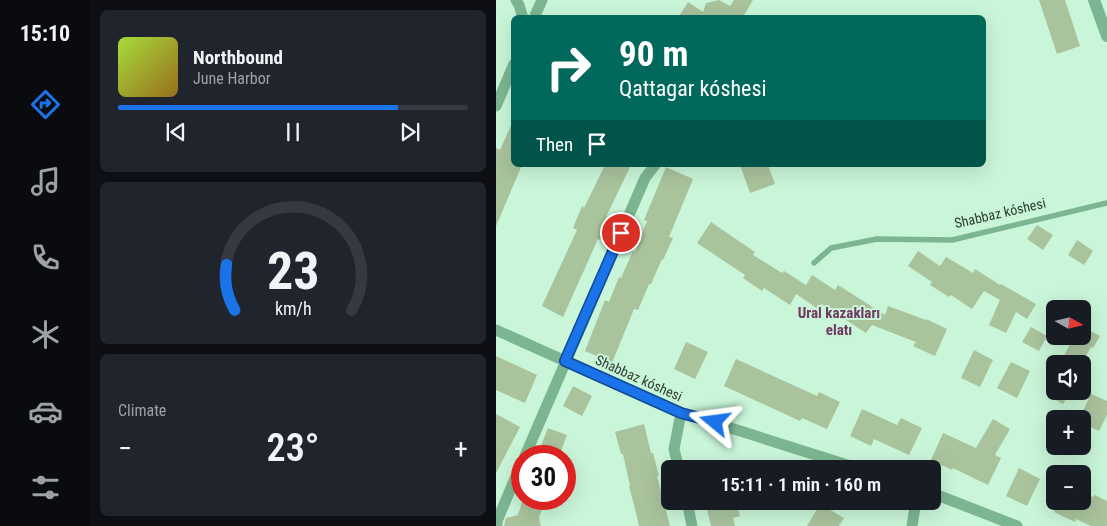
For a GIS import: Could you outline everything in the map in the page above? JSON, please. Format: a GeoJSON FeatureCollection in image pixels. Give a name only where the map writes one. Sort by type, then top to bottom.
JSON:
{"type":"FeatureCollection","features":[{"type":"Feature","properties":{"kind":"street"},"geometry":{"type":"LineString","coordinates":[[516,0],[522,15]]}},
{"type":"Feature","properties":{"kind":"street"},"geometry":{"type":"LineString","coordinates":[[535,15],[542,0]]}},
{"type":"Feature","properties":{"kind":"street"},"geometry":{"type":"LineString","coordinates":[[1094,0],[1107,36]]}},
{"type":"Feature","properties":{"kind":"street"},"geometry":{"type":"LineString","coordinates":[[496,106],[511,71]]}},
{"type":"Feature","properties":{"kind":"street"},"geometry":{"type":"LineString","coordinates":[[530,445],[646,178],[654,167]]}},
{"type":"Feature","properties":{"kind":"street","name":"Shabbaz kóshesi"},"geometry":{"type":"LineString","coordinates":[[496,330],[681,413],[832,460]]}},
{"type":"Feature","properties":{"kind":"street"},"geometry":{"type":"LineString","coordinates":[[677,460],[674,448],[681,413]]}},
{"type":"Feature","properties":{"kind":"street"},"geometry":{"type":"LineString","coordinates":[[497,526],[497,521],[511,488]]}},
{"type":"Feature","properties":{"kind":"street"},"geometry":{"type":"LineString","coordinates":[[941,496],[1017,526]]}},
{"type":"Feature","properties":{"kind":"street"},"geometry":{"type":"LineString","coordinates":[[689,510],[692,526]]}},
{"type":"Feature","properties":{"kind":"street"},"geometry":{"type":"LineString","coordinates":[[912,526],[915,510]]}},
{"type":"Feature","properties":{"kind":"lane","name":"Shabbaz kóshesi"},"geometry":{"type":"LineString","coordinates":[[814,262],[831,248],[877,239],[952,240],[1107,203]]}},
{"type":"Feature","properties":{"kind":"building"},"geometry":{"type":"Polygon","coordinates":[[[719,0],[730,6],[734,0],[753,0],[744,15],[680,15],[688,2],[703,12],[706,3],[719,0]]]}},
{"type":"Feature","properties":{"kind":"building"},"geometry":{"type":"Polygon","coordinates":[[[1039,0],[1065,0],[1080,46],[1057,54],[1039,0]]]}},
{"type":"Feature","properties":{"kind":"building"},"geometry":{"type":"Polygon","coordinates":[[[511,126],[511,167],[521,167],[496,226],[496,148],[500,150],[511,126]]]}},
{"type":"Feature","properties":{"kind":"building"},"geometry":{"type":"Polygon","coordinates":[[[604,167],[630,167],[606,217],[609,218],[600,240],[598,239],[563,317],[542,306],[577,230],[573,228],[582,206],[584,208],[604,167]]]}},
{"type":"Feature","properties":{"kind":"building"},"geometry":{"type":"Polygon","coordinates":[[[666,167],[693,179],[669,237],[673,238],[638,310],[634,309],[612,363],[585,351],[605,300],[609,302],[619,277],[621,278],[633,251],[635,252],[647,221],[644,220],[666,167]]]}},
{"type":"Feature","properties":{"kind":"building"},"geometry":{"type":"Polygon","coordinates":[[[741,167],[769,167],[775,184],[750,193],[741,167]]]}},
{"type":"Feature","properties":{"kind":"building"},"geometry":{"type":"Polygon","coordinates":[[[711,222],[755,252],[753,255],[806,285],[812,275],[835,290],[838,285],[885,315],[888,306],[926,319],[947,329],[935,356],[913,346],[916,342],[872,325],[866,333],[821,304],[818,309],[796,294],[790,305],[764,288],[762,291],[743,278],[745,275],[697,243],[711,222]]]}},
{"type":"Feature","properties":{"kind":"building"},"geometry":{"type":"Polygon","coordinates":[[[1037,225],[1053,235],[1043,250],[1027,239],[1037,225]]]}},
{"type":"Feature","properties":{"kind":"building"},"geometry":{"type":"Polygon","coordinates":[[[1077,240],[1093,251],[1084,265],[1068,255],[1077,240]]]}},
{"type":"Feature","properties":{"kind":"building"},"geometry":{"type":"Polygon","coordinates":[[[918,251],[940,266],[946,257],[973,273],[975,269],[1036,304],[1027,319],[1016,312],[1006,333],[989,325],[1000,300],[984,291],[972,309],[951,295],[949,297],[930,285],[932,282],[908,266],[918,251]]]}},
{"type":"Feature","properties":{"kind":"building"},"geometry":{"type":"Polygon","coordinates":[[[1031,327],[1046,335],[1039,351],[1022,342],[1031,327]]]}},
{"type":"Feature","properties":{"kind":"building"},"geometry":{"type":"Polygon","coordinates":[[[1091,331],[1100,336],[1086,355],[1064,355],[1070,345],[1091,345],[1091,331]]]}},
{"type":"Feature","properties":{"kind":"building"},"geometry":{"type":"Polygon","coordinates":[[[686,342],[708,352],[695,379],[674,369],[686,342]]]}},
{"type":"Feature","properties":{"kind":"building"},"geometry":{"type":"Polygon","coordinates":[[[974,350],[993,360],[980,387],[961,378],[974,350]]]}},
{"type":"Feature","properties":{"kind":"building"},"geometry":{"type":"Polygon","coordinates":[[[496,356],[537,375],[525,403],[496,390],[496,356]]]}},
{"type":"Feature","properties":{"kind":"building"},"geometry":{"type":"Polygon","coordinates":[[[736,359],[817,396],[819,392],[840,402],[827,429],[802,418],[800,421],[724,386],[736,359]]]}},
{"type":"Feature","properties":{"kind":"building"},"geometry":{"type":"Polygon","coordinates":[[[1011,362],[1030,371],[1017,398],[997,388],[1011,362]]]}},
{"type":"Feature","properties":{"kind":"building"},"geometry":{"type":"Polygon","coordinates":[[[573,386],[592,396],[582,416],[563,406],[573,386]]]}},
{"type":"Feature","properties":{"kind":"building"},"geometry":{"type":"Polygon","coordinates":[[[1091,394],[1107,401],[1107,415],[1099,431],[1091,427],[1091,410],[1083,410],[1088,400],[1091,400],[1091,394]]]}},
{"type":"Feature","properties":{"kind":"building"},"geometry":{"type":"Polygon","coordinates":[[[1056,400],[1065,400],[1063,404],[1056,400]]]}},
{"type":"Feature","properties":{"kind":"building"},"geometry":{"type":"Polygon","coordinates":[[[862,409],[897,425],[901,418],[922,428],[909,455],[874,439],[871,446],[850,436],[862,409]]]}},
{"type":"Feature","properties":{"kind":"building"},"geometry":{"type":"Polygon","coordinates":[[[496,414],[520,427],[496,473],[496,414]]]}},
{"type":"Feature","properties":{"kind":"building"},"geometry":{"type":"Polygon","coordinates":[[[993,419],[1010,429],[995,455],[1001,458],[988,485],[953,468],[952,470],[941,465],[941,460],[931,460],[943,433],[976,448],[993,419]]]}},
{"type":"Feature","properties":{"kind":"building"},"geometry":{"type":"Polygon","coordinates":[[[644,424],[659,476],[657,476],[661,491],[661,510],[666,510],[670,526],[639,526],[623,454],[621,454],[615,432],[644,424]]]}},
{"type":"Feature","properties":{"kind":"building"},"geometry":{"type":"Polygon","coordinates":[[[548,428],[567,435],[563,445],[541,445],[548,428]]]}},
{"type":"Feature","properties":{"kind":"building"},"geometry":{"type":"Polygon","coordinates":[[[1019,468],[1040,479],[1027,506],[1006,496],[1019,468]]]}},
{"type":"Feature","properties":{"kind":"building"},"geometry":{"type":"Polygon","coordinates":[[[1095,495],[1107,501],[1107,526],[1091,526],[1076,519],[1075,522],[1054,512],[1055,510],[1091,510],[1091,496],[1095,495]]]}},
{"type":"Feature","properties":{"kind":"building"},"geometry":{"type":"Polygon","coordinates":[[[520,510],[542,510],[539,518],[541,526],[504,526],[506,518],[518,515],[520,510]]]}},
{"type":"Feature","properties":{"kind":"building"},"geometry":{"type":"Polygon","coordinates":[[[707,510],[738,510],[740,516],[733,518],[735,526],[711,526],[707,510]]]}},
{"type":"Feature","properties":{"kind":"building"},"geometry":{"type":"Polygon","coordinates":[[[816,510],[830,510],[844,518],[839,526],[807,526],[816,510]]]}},
{"type":"Feature","properties":{"kind":"district","name":"Ural kazakları elatı"},"geometry":{"type":"Point","coordinates":[839,322]}},
{"type":"Feature","properties":{"kind":"route"},"geometry":{"type":"LineString","coordinates":[[621,233],[565,361],[681,413],[715,422]]}}]}
